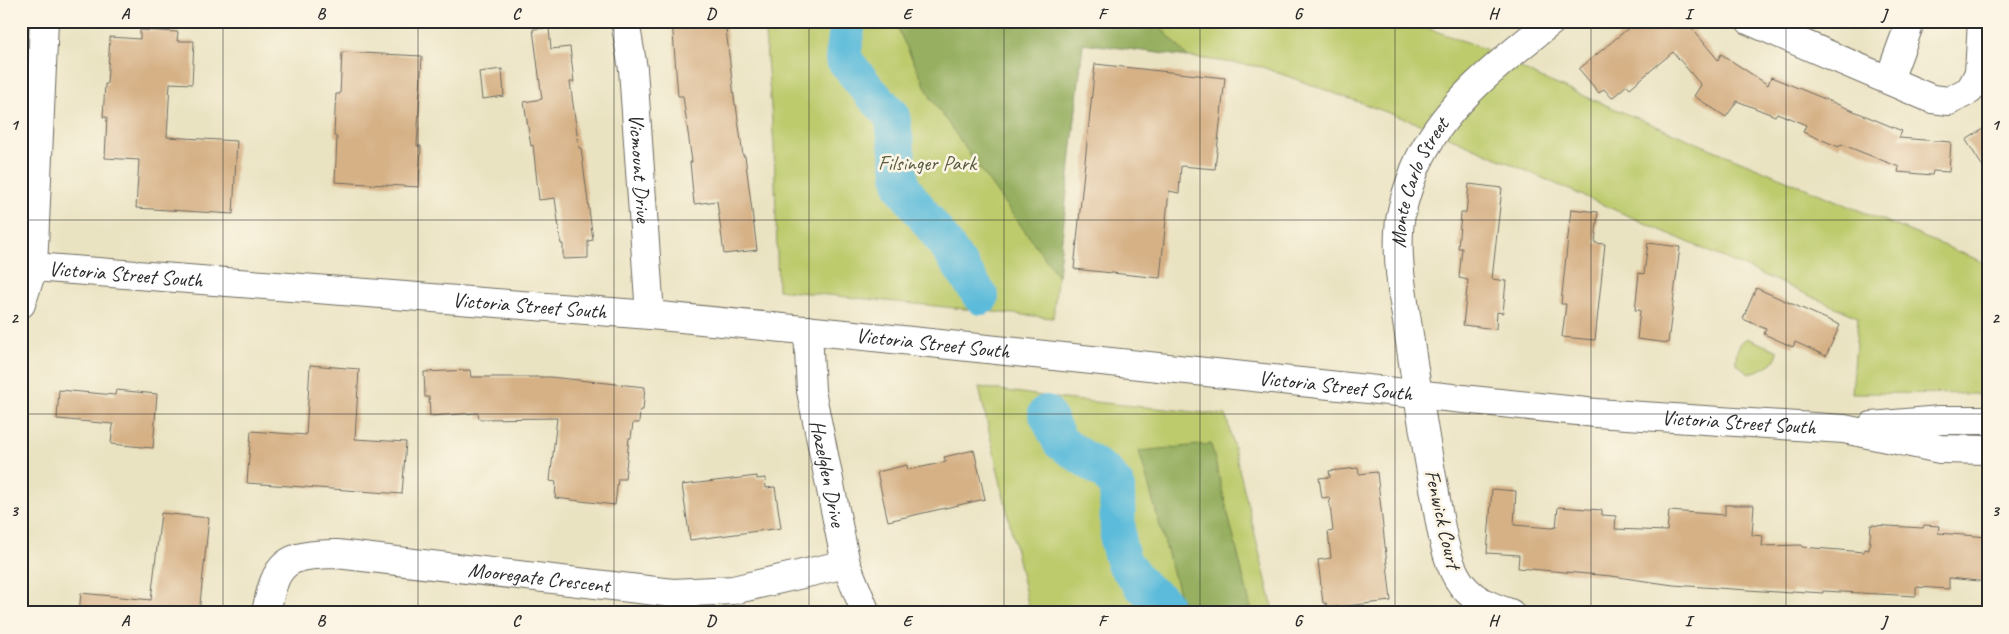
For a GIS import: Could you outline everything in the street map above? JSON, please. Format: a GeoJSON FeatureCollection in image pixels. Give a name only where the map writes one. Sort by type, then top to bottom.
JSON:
{"type":"FeatureCollection","features":[{"type":"Feature","properties":{"kind":"main road"},"geometry":{"type":"LineString","coordinates":[[21,304],[27,267],[44,21]]}},
{"type":"Feature","properties":{"kind":"main road","name":"Vicmount Drive"},"geometry":{"type":"LineString","coordinates":[[625,21],[633,69],[650,315]]}},
{"type":"Feature","properties":{"kind":"main road"},"geometry":{"type":"LineString","coordinates":[[1750,21],[1932,99],[1949,101],[1970,90],[1979,73],[1982,21]]}},
{"type":"Feature","properties":{"kind":"main road"},"geometry":{"type":"LineString","coordinates":[[1889,80],[1909,21]]}},
{"type":"Feature","properties":{"kind":"main road","name":"Monte Carlo Street"},"geometry":{"type":"LineString","coordinates":[[1417,395],[1399,269],[1399,229],[1407,193],[1416,168],[1432,135],[1475,86],[1548,23]]}},
{"type":"Feature","properties":{"kind":"main road","name":"Victoria Street South"},"geometry":{"type":"LineString","coordinates":[[27,267],[650,315],[1596,413],[1844,429],[1940,449],[1988,450]]}},
{"type":"Feature","properties":{"kind":"main road","name":"Hazelglen Drive"},"geometry":{"type":"LineString","coordinates":[[808,330],[811,391],[846,564],[866,613]]}},
{"type":"Feature","properties":{"kind":"main road","name":"Fenwick Court"},"geometry":{"type":"LineString","coordinates":[[1417,395],[1445,543],[1457,577],[1476,606],[1494,608],[1510,613]]}},
{"type":"Feature","properties":{"kind":"main road","name":"Victoria Street South"},"geometry":{"type":"LineString","coordinates":[[1844,429],[1940,420],[1988,420]]}},
{"type":"Feature","properties":{"kind":"main road","name":"Mooregate Crescent"},"geometry":{"type":"LineString","coordinates":[[266,613],[272,584],[285,563],[308,554],[337,554],[673,593],[733,590],[846,564]]}},
{"type":"Feature","properties":{"kind":"green space","name":"Filsinger Park"},"geometry":{"type":"Polygon","coordinates":[[[764,21],[1408,21],[1485,49],[1536,76],[1988,264],[1988,394],[1852,393],[1858,317],[1422,125],[1262,67],[1083,42],[1053,318],[778,290],[774,145],[764,21]]]}},
{"type":"Feature","properties":{"kind":"green space"},"geometry":{"type":"Polygon","coordinates":[[[894,21],[1155,21],[1188,57],[1083,43],[1058,276],[932,100],[894,21]]]}},
{"type":"Feature","properties":{"kind":"green space"},"geometry":{"type":"Polygon","coordinates":[[[1747,338],[1778,351],[1771,364],[1749,374],[1736,363],[1738,349],[1747,338]]]}},
{"type":"Feature","properties":{"kind":"green space"},"geometry":{"type":"Polygon","coordinates":[[[979,387],[1064,399],[1226,415],[1274,613],[1252,613],[1210,444],[1180,597],[1188,613],[1030,613],[979,387]]]}},
{"type":"Feature","properties":{"kind":"green space"},"geometry":{"type":"Polygon","coordinates":[[[1211,444],[1252,613],[1188,613],[1180,597],[1139,451],[1211,444]]]}},
{"type":"Feature","properties":{"kind":"building"},"geometry":{"type":"Polygon","coordinates":[[[672,21],[725,21],[735,105],[743,156],[745,156],[757,250],[724,254],[717,201],[694,204],[690,162],[692,162],[683,96],[678,96],[672,21]]]}},
{"type":"Feature","properties":{"kind":"building"},"geometry":{"type":"Polygon","coordinates":[[[1637,21],[1686,21],[1718,60],[1721,54],[1768,85],[1771,77],[1902,131],[1899,138],[1951,142],[1949,172],[1933,171],[1932,175],[1898,172],[1899,167],[1841,144],[1839,147],[1803,132],[1806,125],[1777,113],[1775,116],[1737,101],[1726,117],[1694,96],[1701,85],[1673,52],[1630,88],[1627,85],[1612,98],[1604,89],[1599,93],[1579,69],[1637,21]]]}},
{"type":"Feature","properties":{"kind":"building"},"geometry":{"type":"Polygon","coordinates":[[[549,28],[551,49],[570,47],[574,82],[570,82],[593,240],[588,241],[588,258],[563,259],[563,244],[561,244],[555,198],[539,200],[533,145],[531,146],[524,102],[542,99],[533,29],[549,28]]]}},
{"type":"Feature","properties":{"kind":"building"},"geometry":{"type":"Polygon","coordinates":[[[140,30],[178,32],[177,41],[194,41],[192,84],[170,83],[167,137],[237,141],[233,214],[136,208],[139,160],[105,158],[107,117],[103,117],[110,37],[140,39],[140,30]]]}},
{"type":"Feature","properties":{"kind":"building"},"geometry":{"type":"Polygon","coordinates":[[[342,52],[422,56],[417,146],[421,146],[419,187],[335,182],[337,137],[334,136],[335,111],[336,94],[340,94],[342,52]]]}},
{"type":"Feature","properties":{"kind":"building"},"geometry":{"type":"Polygon","coordinates":[[[1095,64],[1225,78],[1215,169],[1181,166],[1179,193],[1169,191],[1160,278],[1074,269],[1095,64]]]}},
{"type":"Feature","properties":{"kind":"building"},"geometry":{"type":"Polygon","coordinates":[[[502,69],[504,96],[482,99],[479,72],[502,69]]]}},
{"type":"Feature","properties":{"kind":"building"},"geometry":{"type":"Polygon","coordinates":[[[1988,126],[1988,175],[1966,140],[1988,126]]]}},
{"type":"Feature","properties":{"kind":"building"},"geometry":{"type":"Polygon","coordinates":[[[1469,184],[1502,188],[1492,279],[1506,281],[1503,313],[1497,312],[1496,329],[1463,325],[1468,280],[1459,278],[1462,248],[1458,248],[1461,213],[1466,213],[1469,184]]]}},
{"type":"Feature","properties":{"kind":"building"},"geometry":{"type":"Polygon","coordinates":[[[1571,209],[1598,212],[1595,243],[1605,244],[1595,340],[1562,337],[1566,304],[1561,304],[1571,209]]]}},
{"type":"Feature","properties":{"kind":"building"},"geometry":{"type":"Polygon","coordinates":[[[1648,243],[1680,247],[1668,343],[1637,339],[1640,310],[1635,310],[1639,273],[1644,274],[1648,243]]]}},
{"type":"Feature","properties":{"kind":"building"},"geometry":{"type":"Polygon","coordinates":[[[1756,288],[1840,325],[1826,356],[1795,342],[1793,347],[1764,334],[1766,329],[1743,319],[1756,288]]]}},
{"type":"Feature","properties":{"kind":"building"},"geometry":{"type":"Polygon","coordinates":[[[310,365],[359,369],[355,439],[406,442],[402,494],[247,483],[251,431],[306,435],[310,365]]]}},
{"type":"Feature","properties":{"kind":"building"},"geometry":{"type":"Polygon","coordinates":[[[470,370],[471,377],[550,377],[645,387],[643,410],[640,410],[639,423],[633,423],[631,438],[629,438],[625,479],[618,479],[615,505],[555,498],[556,482],[550,481],[557,418],[479,419],[478,413],[430,416],[429,397],[425,397],[424,372],[470,370]]]}},
{"type":"Feature","properties":{"kind":"building"},"geometry":{"type":"Polygon","coordinates":[[[59,390],[115,395],[116,390],[157,394],[153,448],[111,444],[113,424],[57,419],[59,390]]]}},
{"type":"Feature","properties":{"kind":"building"},"geometry":{"type":"Polygon","coordinates":[[[974,450],[985,499],[888,521],[877,472],[907,465],[908,470],[946,462],[944,457],[974,450]]]}},
{"type":"Feature","properties":{"kind":"building"},"geometry":{"type":"Polygon","coordinates":[[[1358,468],[1359,474],[1377,472],[1391,601],[1327,608],[1326,603],[1323,603],[1318,560],[1331,558],[1328,532],[1333,531],[1329,497],[1322,498],[1319,478],[1330,477],[1329,471],[1358,468]]]}},
{"type":"Feature","properties":{"kind":"building"},"geometry":{"type":"Polygon","coordinates":[[[757,476],[757,479],[765,478],[766,488],[775,487],[781,528],[690,540],[682,485],[757,476]]]}},
{"type":"Feature","properties":{"kind":"building"},"geometry":{"type":"Polygon","coordinates":[[[1492,489],[1516,491],[1514,525],[1552,528],[1556,527],[1558,507],[1602,510],[1602,515],[1616,516],[1615,529],[1667,531],[1669,511],[1725,515],[1725,505],[1754,505],[1752,535],[1763,536],[1762,546],[1802,545],[1802,547],[1864,552],[1864,549],[1869,550],[1871,525],[1923,528],[1924,525],[1939,526],[1938,533],[1988,537],[1988,582],[1949,578],[1949,589],[1916,587],[1916,596],[1823,591],[1823,593],[1792,591],[1792,593],[1673,585],[1611,576],[1518,568],[1519,555],[1487,553],[1492,489]]]}},
{"type":"Feature","properties":{"kind":"building"},"geometry":{"type":"Polygon","coordinates":[[[161,513],[209,518],[199,613],[79,613],[81,593],[151,600],[161,513]]]}},
{"type":"Feature","properties":{"kind":"waterway"},"geometry":{"type":"LineString","coordinates":[[848,21],[843,58],[870,92],[892,115],[902,187],[941,238],[981,297]]}},
{"type":"Feature","properties":{"kind":"waterway"},"geometry":{"type":"LineString","coordinates":[[1046,413],[1060,442],[1106,473],[1117,486],[1118,543],[1123,561],[1142,586],[1164,603],[1166,613]]}}]}
